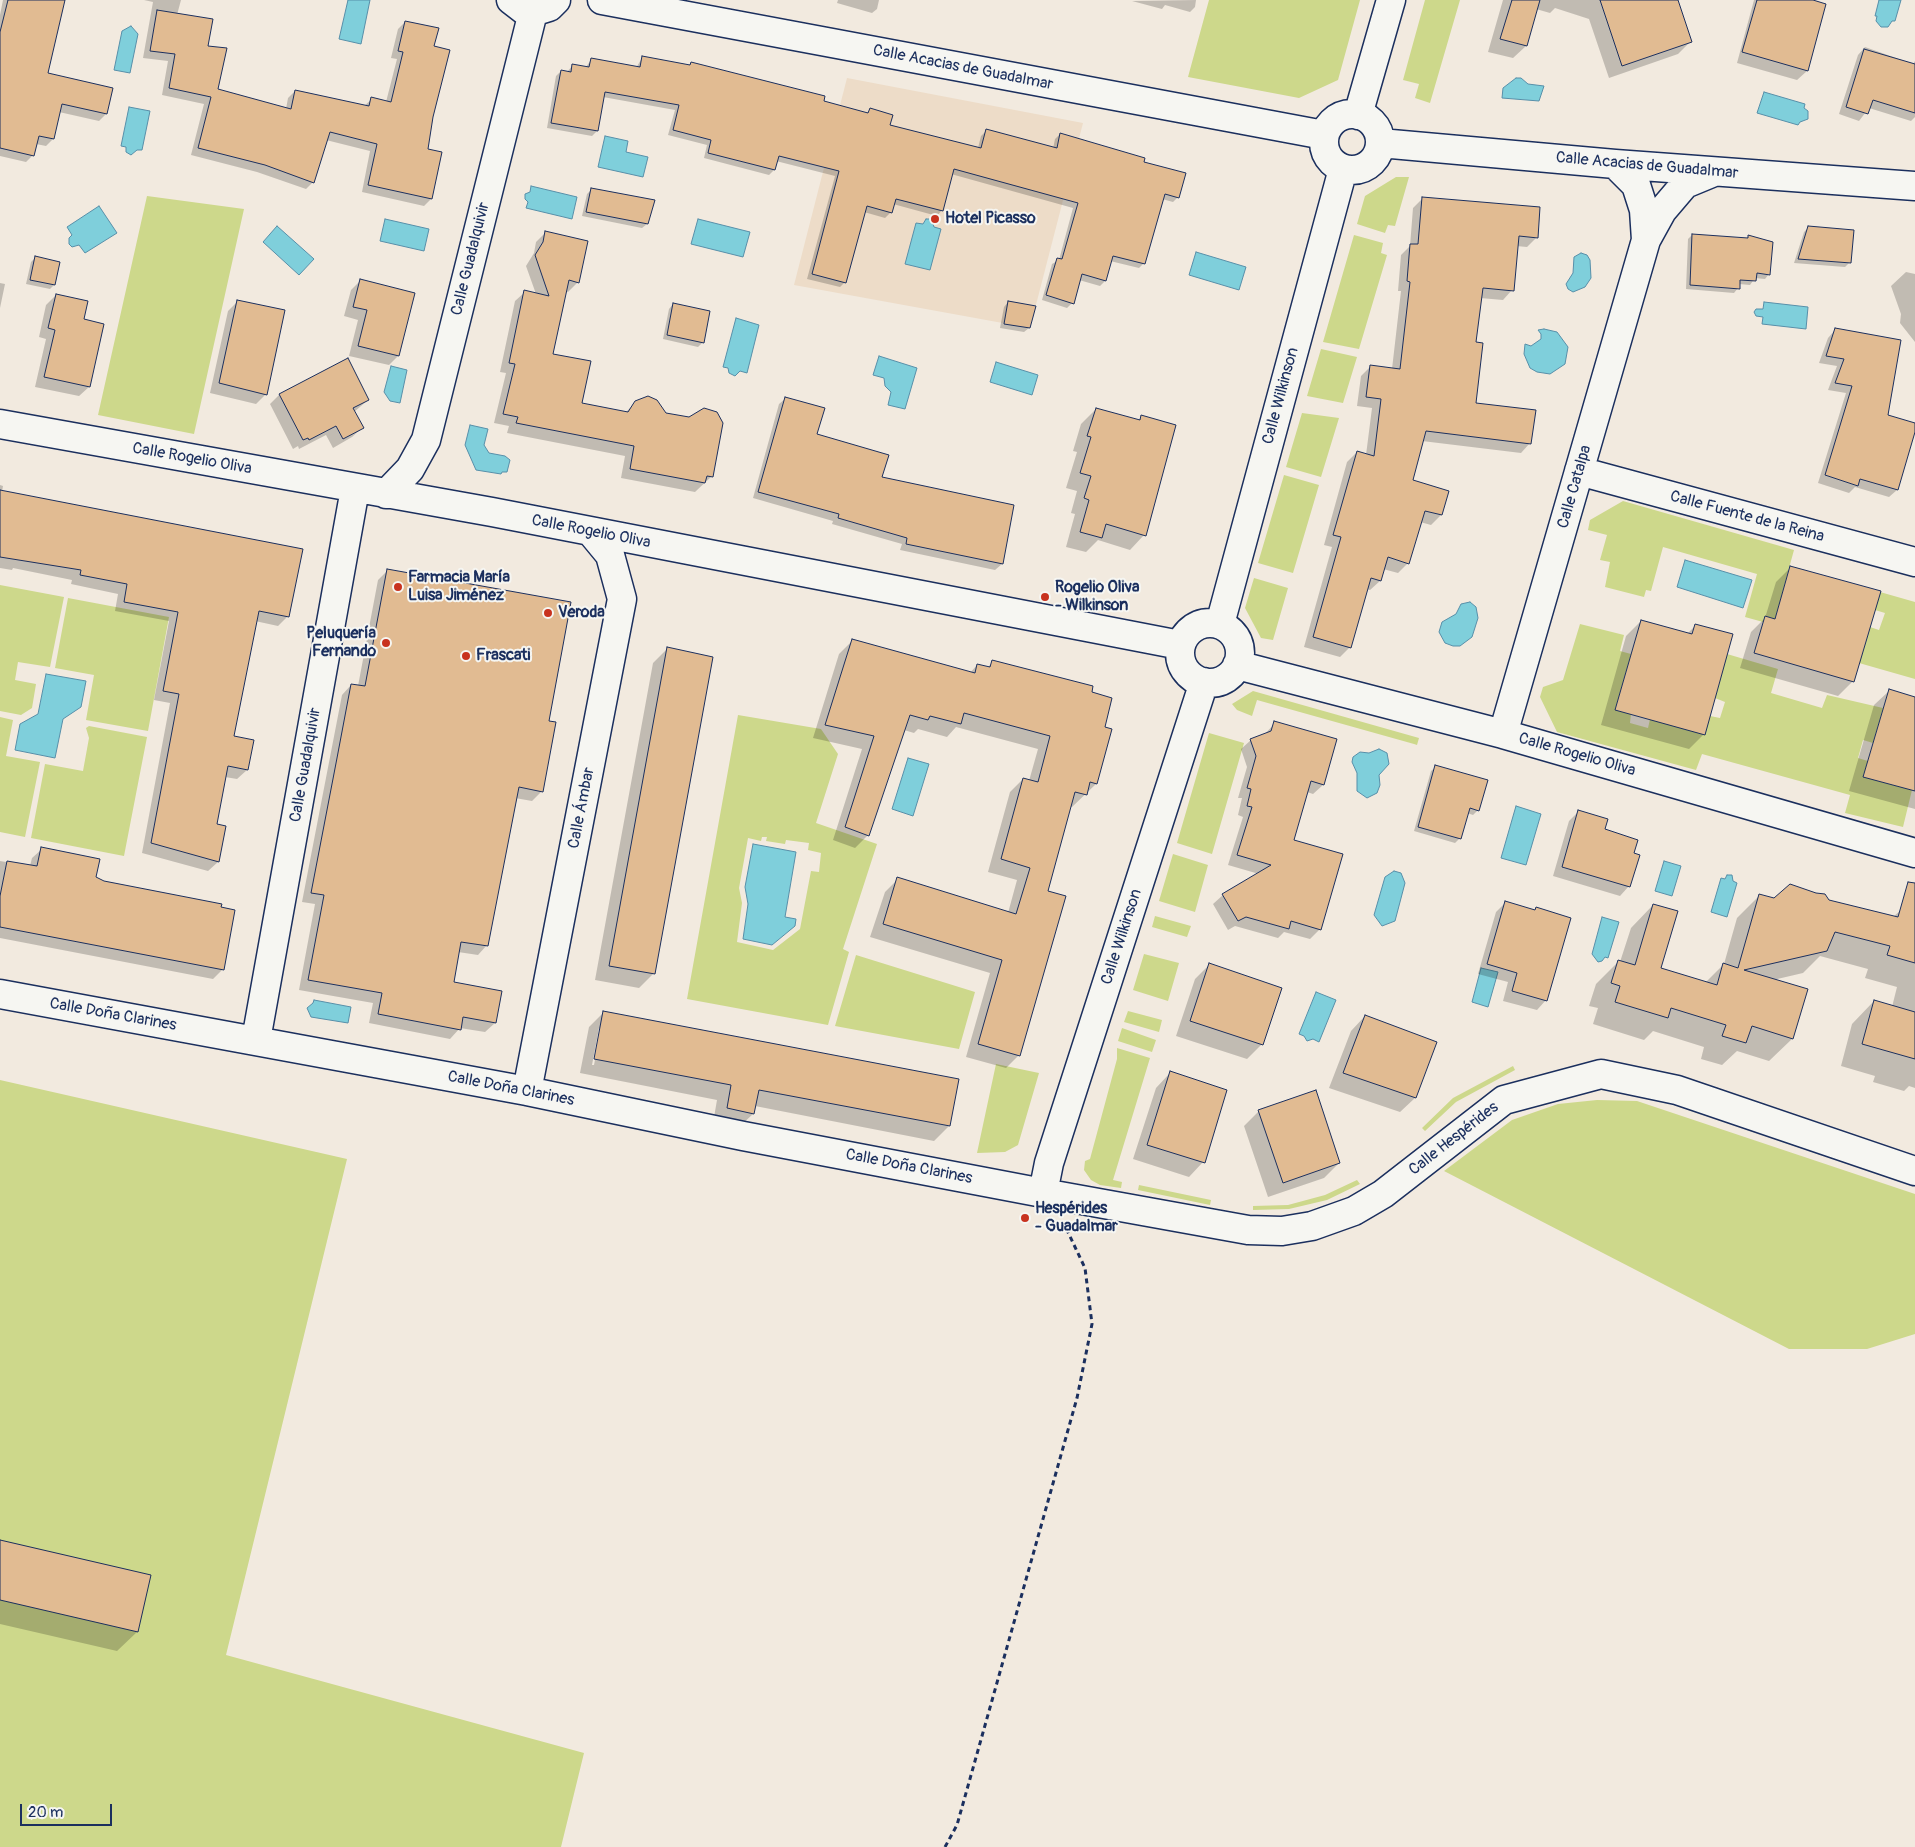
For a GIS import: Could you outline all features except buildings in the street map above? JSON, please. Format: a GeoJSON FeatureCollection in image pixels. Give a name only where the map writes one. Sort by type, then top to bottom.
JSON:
{"type":"FeatureCollection","features":[{"type":"Feature","properties":{"kind":"street","name":"Calle Acacias de Guadalmar"},"geometry":{"type":"LineString","coordinates":[[602,0],[1324,135]]}},
{"type":"Feature","properties":{"kind":"street"},"geometry":{"type":"LineString","coordinates":[[1358,115],[1391,0]]}},
{"type":"Feature","properties":{"kind":"street","name":"Calle Guadalquivir"},"geometry":{"type":"LineString","coordinates":[[386,494],[410,469],[426,440],[533,4]]}},
{"type":"Feature","properties":{"kind":"street"},"geometry":{"type":"LineString","coordinates":[[1349,114],[1358,115],[1374,125],[1380,143],[1378,153],[1372,162],[1363,168],[1343,169],[1334,164],[1327,156],[1324,146],[1324,135],[1333,121],[1349,114]]}},
{"type":"Feature","properties":{"kind":"street","name":"Calle Acacias de Guadalmar"},"geometry":{"type":"LineString","coordinates":[[1380,143],[1714,172],[1915,186]]}},
{"type":"Feature","properties":{"kind":"street","name":"Calle Catalpa"},"geometry":{"type":"LineString","coordinates":[[1615,164],[1636,186],[1644,210],[1646,240]]}},
{"type":"Feature","properties":{"kind":"street","name":"Calle Wilkinson"},"geometry":{"type":"LineString","coordinates":[[1220,624],[1343,169]]}},
{"type":"Feature","properties":{"kind":"street","name":"Calle Catalpa"},"geometry":{"type":"LineString","coordinates":[[1503,734],[1646,240],[1662,211],[1685,184],[1714,172]]}},
{"type":"Feature","properties":{"kind":"street","name":"Calle Rogelio Oliva"},"geometry":{"type":"LineString","coordinates":[[0,424],[591,532],[1180,645]]}},
{"type":"Feature","properties":{"kind":"street","name":"Calle Fuente de la Reina"},"geometry":{"type":"LineString","coordinates":[[1579,471],[1915,562]]}},
{"type":"Feature","properties":{"kind":"street","name":"Calle Guadalquivir"},"geometry":{"type":"LineString","coordinates":[[256,1040],[355,489]]}},
{"type":"Feature","properties":{"kind":"street","name":"Calle Ámbar"},"geometry":{"type":"LineString","coordinates":[[527,1091],[622,599],[610,554],[591,532]]}},
{"type":"Feature","properties":{"kind":"street"},"geometry":{"type":"LineString","coordinates":[[1210,622],[1220,624],[1235,636],[1240,655],[1237,665],[1224,679],[1204,682],[1187,673],[1182,664],[1180,645],[1191,628],[1210,622]]}},
{"type":"Feature","properties":{"kind":"street","name":"Calle Rogelio Oliva"},"geometry":{"type":"LineString","coordinates":[[1237,665],[1503,734],[1915,853]]}},
{"type":"Feature","properties":{"kind":"street","name":"Calle Wilkinson"},"geometry":{"type":"LineString","coordinates":[[1032,1191],[1049,1162],[1204,682]]}},
{"type":"Feature","properties":{"kind":"street","name":"Calle Doña Clarines"},"geometry":{"type":"LineString","coordinates":[[0,994],[527,1091],[743,1136],[1032,1191]]}},
{"type":"Feature","properties":{"kind":"street","name":"Calle Hespérides"},"geometry":{"type":"LineString","coordinates":[[1032,1191],[1248,1230],[1282,1231],[1312,1226],[1354,1211],[1383,1194],[1504,1100],[1601,1074],[1677,1090],[1915,1171]]}},
{"type":"Feature","properties":{"kind":"path"},"geometry":{"type":"LineString","coordinates":[[945,1847],[957,1825],[1071,1417],[1092,1324],[1085,1268],[1064,1226]]}},
{"type":"Feature","properties":{"kind":"shaded area","name":"Hotel Picasso"},"geometry":{"type":"Polygon","coordinates":[[[847,78],[1083,123],[1030,328],[794,285],[847,78]]]}},
{"type":"Feature","properties":{"kind":"green space"},"geometry":{"type":"Polygon","coordinates":[[[1209,0],[1360,0],[1338,80],[1299,98],[1188,77],[1209,0]]]}},
{"type":"Feature","properties":{"kind":"green space"},"geometry":{"type":"Polygon","coordinates":[[[1425,0],[1460,0],[1430,103],[1415,98],[1419,84],[1403,80],[1425,0]]]}},
{"type":"Feature","properties":{"kind":"green space"},"geometry":{"type":"Polygon","coordinates":[[[1396,177],[1409,177],[1395,226],[1388,225],[1385,233],[1357,224],[1365,196],[1396,177]]]}},
{"type":"Feature","properties":{"kind":"green space"},"geometry":{"type":"Polygon","coordinates":[[[147,196],[244,209],[194,434],[98,415],[147,196]]]}},
{"type":"Feature","properties":{"kind":"green space"},"geometry":{"type":"Polygon","coordinates":[[[1354,235],[1383,243],[1381,253],[1387,255],[1359,349],[1323,342],[1354,235]]]}},
{"type":"Feature","properties":{"kind":"green space"},"geometry":{"type":"Polygon","coordinates":[[[1321,349],[1357,357],[1343,403],[1307,396],[1321,349]]]}},
{"type":"Feature","properties":{"kind":"green space"},"geometry":{"type":"Polygon","coordinates":[[[1302,413],[1339,418],[1321,477],[1286,467],[1302,413]]]}},
{"type":"Feature","properties":{"kind":"green space"},"geometry":{"type":"Polygon","coordinates":[[[1284,475],[1319,485],[1293,573],[1258,563],[1284,475]]]}},
{"type":"Feature","properties":{"kind":"green space"},"geometry":{"type":"Polygon","coordinates":[[[1623,501],[1794,550],[1775,619],[1765,616],[1763,622],[1745,617],[1757,574],[1663,547],[1651,591],[1646,590],[1644,597],[1605,587],[1610,562],[1600,560],[1607,535],[1588,530],[1590,520],[1623,501]]]}},
{"type":"Feature","properties":{"kind":"green space"},"geometry":{"type":"Polygon","coordinates":[[[1254,578],[1288,588],[1273,640],[1261,638],[1245,608],[1254,578]]]}},
{"type":"Feature","properties":{"kind":"green space"},"geometry":{"type":"Polygon","coordinates":[[[0,585],[64,597],[50,667],[18,662],[15,680],[36,684],[32,708],[21,715],[0,711],[0,585]]]}},
{"type":"Feature","properties":{"kind":"green space"},"geometry":{"type":"Polygon","coordinates":[[[1880,592],[1915,602],[1915,679],[1859,663],[1870,627],[1879,630],[1885,613],[1875,610],[1880,592]]]}},
{"type":"Feature","properties":{"kind":"green space"},"geometry":{"type":"Polygon","coordinates":[[[68,598],[169,617],[148,731],[86,720],[94,675],[55,668],[68,598]]]}},
{"type":"Feature","properties":{"kind":"green space"},"geometry":{"type":"Polygon","coordinates":[[[1580,624],[1624,635],[1620,651],[1631,654],[1615,710],[1631,714],[1630,723],[1648,728],[1650,719],[1710,716],[1720,718],[1725,702],[1715,698],[1727,654],[1778,669],[1771,693],[1822,708],[1827,695],[1883,708],[1873,743],[1863,740],[1858,758],[1868,761],[1863,776],[1912,790],[1903,827],[1845,813],[1850,795],[1702,754],[1696,770],[1557,732],[1540,697],[1543,687],[1563,680],[1580,624]]]}},
{"type":"Feature","properties":{"kind":"green space"},"geometry":{"type":"Polygon","coordinates":[[[1253,691],[1419,738],[1417,745],[1257,700],[1252,716],[1237,710],[1232,704],[1253,691]]]}},
{"type":"Feature","properties":{"kind":"green space"},"geometry":{"type":"Polygon","coordinates":[[[738,715],[821,729],[838,754],[816,823],[877,844],[843,949],[849,952],[828,1025],[687,999],[738,715]],[[762,837],[761,841],[748,838],[739,888],[742,903],[737,942],[773,950],[800,929],[811,871],[819,872],[821,853],[808,850],[809,843],[786,840],[785,844],[766,841],[767,837],[762,837]]]}},
{"type":"Feature","properties":{"kind":"green space"},"geometry":{"type":"Polygon","coordinates":[[[0,717],[13,720],[6,756],[40,762],[25,837],[0,832],[0,717]]]}},
{"type":"Feature","properties":{"kind":"green space"},"geometry":{"type":"Polygon","coordinates":[[[89,726],[147,737],[124,856],[31,838],[45,764],[83,771],[89,738],[86,728],[89,726]]]}},
{"type":"Feature","properties":{"kind":"green space"},"geometry":{"type":"Polygon","coordinates":[[[1209,733],[1244,743],[1212,854],[1177,843],[1209,733]]]}},
{"type":"Feature","properties":{"kind":"green space"},"geometry":{"type":"Polygon","coordinates":[[[1173,854],[1208,865],[1195,912],[1159,901],[1173,854]]]}},
{"type":"Feature","properties":{"kind":"green space"},"geometry":{"type":"Polygon","coordinates":[[[1155,916],[1191,926],[1187,937],[1152,927],[1155,916]]]}},
{"type":"Feature","properties":{"kind":"green space"},"geometry":{"type":"Polygon","coordinates":[[[1144,954],[1179,963],[1168,1001],[1133,990],[1144,954]]]}},
{"type":"Feature","properties":{"kind":"green space"},"geometry":{"type":"Polygon","coordinates":[[[856,955],[975,992],[959,1049],[835,1026],[856,955]]]}},
{"type":"Feature","properties":{"kind":"green space"},"geometry":{"type":"Polygon","coordinates":[[[1128,1011],[1162,1020],[1159,1032],[1124,1022],[1128,1011]]]}},
{"type":"Feature","properties":{"kind":"green space"},"geometry":{"type":"Polygon","coordinates":[[[1122,1028],[1156,1040],[1152,1052],[1118,1041],[1122,1028]]]}},
{"type":"Feature","properties":{"kind":"green space"},"geometry":{"type":"Polygon","coordinates":[[[1117,1048],[1150,1058],[1113,1180],[1122,1182],[1121,1188],[1100,1185],[1091,1180],[1084,1170],[1085,1161],[1090,1159],[1117,1059],[1117,1048]]]}},
{"type":"Feature","properties":{"kind":"green space"},"geometry":{"type":"Polygon","coordinates":[[[996,1064],[1039,1073],[1018,1145],[1005,1152],[977,1153],[996,1064]]]}},
{"type":"Feature","properties":{"kind":"green space"},"geometry":{"type":"Polygon","coordinates":[[[1513,1066],[1515,1070],[1456,1102],[1425,1131],[1422,1128],[1453,1098],[1513,1066]]]}},
{"type":"Feature","properties":{"kind":"green space"},"geometry":{"type":"Polygon","coordinates":[[[0,1080],[347,1159],[226,1655],[584,1753],[561,1847],[0,1847],[0,1080]]]}},
{"type":"Feature","properties":{"kind":"green space"},"geometry":{"type":"Polygon","coordinates":[[[1597,1100],[1637,1101],[1915,1194],[1915,1334],[1867,1349],[1789,1349],[1444,1171],[1512,1120],[1558,1104],[1597,1100]]]}},
{"type":"Feature","properties":{"kind":"green space"},"geometry":{"type":"Polygon","coordinates":[[[1357,1180],[1360,1184],[1327,1200],[1289,1209],[1253,1210],[1253,1206],[1288,1205],[1325,1195],[1357,1180]]]}},
{"type":"Feature","properties":{"kind":"green space"},"geometry":{"type":"Polygon","coordinates":[[[1139,1185],[1211,1200],[1210,1205],[1138,1190],[1139,1185]]]}},
{"type":"Feature","properties":{"kind":"water"},"geometry":{"type":"Polygon","coordinates":[[[348,0],[370,0],[361,44],[339,39],[348,0]]]}},
{"type":"Feature","properties":{"kind":"water"},"geometry":{"type":"Polygon","coordinates":[[[1879,0],[1901,0],[1895,21],[1892,21],[1888,27],[1881,27],[1876,21],[1877,16],[1875,16],[1879,0]]]}},
{"type":"Feature","properties":{"kind":"water"},"geometry":{"type":"Polygon","coordinates":[[[131,26],[138,34],[130,73],[114,70],[122,31],[131,26]]]}},
{"type":"Feature","properties":{"kind":"water"},"geometry":{"type":"Polygon","coordinates":[[[1516,78],[1521,78],[1528,84],[1544,86],[1539,101],[1502,98],[1503,88],[1516,78]]]}},
{"type":"Feature","properties":{"kind":"water"},"geometry":{"type":"Polygon","coordinates":[[[1764,92],[1805,104],[1804,108],[1808,111],[1808,119],[1800,122],[1798,125],[1757,113],[1764,92]]]}},
{"type":"Feature","properties":{"kind":"water"},"geometry":{"type":"Polygon","coordinates":[[[129,107],[150,111],[142,150],[137,150],[131,155],[126,152],[126,147],[121,146],[129,107]]]}},
{"type":"Feature","properties":{"kind":"water"},"geometry":{"type":"Polygon","coordinates":[[[605,136],[628,141],[626,152],[648,157],[643,177],[598,167],[605,136]]]}},
{"type":"Feature","properties":{"kind":"water"},"geometry":{"type":"Polygon","coordinates":[[[531,186],[577,197],[572,219],[526,208],[528,202],[525,199],[525,194],[530,192],[531,186]]]}},
{"type":"Feature","properties":{"kind":"water"},"geometry":{"type":"Polygon","coordinates":[[[99,206],[117,233],[85,253],[79,245],[72,247],[69,244],[69,238],[72,235],[67,227],[99,206]]]}},
{"type":"Feature","properties":{"kind":"water"},"geometry":{"type":"Polygon","coordinates":[[[385,219],[429,229],[424,251],[380,241],[385,219]]]}},
{"type":"Feature","properties":{"kind":"water"},"geometry":{"type":"Polygon","coordinates":[[[698,219],[750,232],[743,257],[691,244],[698,219]]]}},
{"type":"Feature","properties":{"kind":"water"},"geometry":{"type":"Polygon","coordinates":[[[926,219],[931,219],[934,227],[941,229],[930,270],[905,264],[916,223],[923,224],[926,219]]]}},
{"type":"Feature","properties":{"kind":"water"},"geometry":{"type":"Polygon","coordinates":[[[277,226],[314,259],[299,275],[263,242],[277,226]]]}},
{"type":"Feature","properties":{"kind":"water"},"geometry":{"type":"Polygon","coordinates":[[[1196,252],[1246,267],[1239,290],[1189,275],[1196,252]]]}},
{"type":"Feature","properties":{"kind":"water"},"geometry":{"type":"Polygon","coordinates":[[[1581,253],[1587,255],[1590,260],[1591,278],[1585,287],[1573,292],[1568,289],[1566,284],[1573,273],[1574,257],[1581,253]]]}},
{"type":"Feature","properties":{"kind":"water"},"geometry":{"type":"Polygon","coordinates":[[[1764,302],[1808,307],[1806,329],[1762,324],[1763,317],[1756,316],[1754,312],[1756,309],[1763,309],[1764,302]]]}},
{"type":"Feature","properties":{"kind":"water"},"geometry":{"type":"Polygon","coordinates":[[[736,318],[759,325],[747,373],[740,371],[735,376],[729,373],[728,368],[723,367],[736,318]]]}},
{"type":"Feature","properties":{"kind":"water"},"geometry":{"type":"Polygon","coordinates":[[[1544,329],[1557,332],[1568,347],[1565,364],[1550,374],[1537,372],[1530,368],[1524,354],[1525,344],[1531,346],[1541,339],[1541,334],[1538,330],[1544,329]]]}},
{"type":"Feature","properties":{"kind":"water"},"geometry":{"type":"Polygon","coordinates":[[[879,356],[917,368],[905,409],[888,405],[891,392],[885,386],[884,378],[873,375],[879,356]]]}},
{"type":"Feature","properties":{"kind":"water"},"geometry":{"type":"Polygon","coordinates":[[[996,362],[1038,375],[1032,395],[990,382],[996,362]]]}},
{"type":"Feature","properties":{"kind":"water"},"geometry":{"type":"Polygon","coordinates":[[[391,366],[407,370],[400,403],[390,401],[384,392],[391,366]]]}},
{"type":"Feature","properties":{"kind":"water"},"geometry":{"type":"Polygon","coordinates":[[[470,425],[488,429],[484,445],[489,453],[505,456],[510,460],[507,472],[502,472],[501,474],[476,470],[465,445],[470,425]]]}},
{"type":"Feature","properties":{"kind":"water"},"geometry":{"type":"Polygon","coordinates":[[[1685,560],[1752,580],[1743,608],[1677,587],[1685,560]]]}},
{"type":"Feature","properties":{"kind":"water"},"geometry":{"type":"Polygon","coordinates":[[[1470,602],[1476,607],[1478,618],[1472,637],[1460,646],[1445,643],[1439,632],[1442,622],[1456,614],[1461,604],[1470,602]]]}},
{"type":"Feature","properties":{"kind":"water"},"geometry":{"type":"Polygon","coordinates":[[[46,674],[86,681],[81,707],[63,719],[55,758],[15,750],[20,724],[38,714],[46,674]]]}},
{"type":"Feature","properties":{"kind":"water"},"geometry":{"type":"Polygon","coordinates":[[[1379,749],[1387,753],[1389,764],[1379,775],[1380,785],[1377,793],[1367,798],[1357,791],[1357,773],[1352,762],[1353,757],[1360,752],[1369,753],[1379,749]]]}},
{"type":"Feature","properties":{"kind":"water"},"geometry":{"type":"Polygon","coordinates":[[[908,758],[929,764],[913,816],[892,809],[908,758]]]}},
{"type":"Feature","properties":{"kind":"water"},"geometry":{"type":"Polygon","coordinates":[[[1516,806],[1541,814],[1526,865],[1501,858],[1516,806]]]}},
{"type":"Feature","properties":{"kind":"water"},"geometry":{"type":"Polygon","coordinates":[[[753,844],[796,852],[785,917],[796,919],[795,926],[772,945],[743,939],[748,904],[745,887],[753,844]]]}},
{"type":"Feature","properties":{"kind":"water"},"geometry":{"type":"Polygon","coordinates":[[[1664,861],[1681,866],[1672,896],[1655,891],[1664,861]]]}},
{"type":"Feature","properties":{"kind":"water"},"geometry":{"type":"Polygon","coordinates":[[[1394,871],[1401,873],[1405,883],[1395,921],[1382,926],[1374,915],[1385,877],[1394,871]]]}},
{"type":"Feature","properties":{"kind":"water"},"geometry":{"type":"Polygon","coordinates":[[[1727,875],[1732,875],[1733,881],[1737,883],[1727,917],[1711,912],[1721,878],[1725,879],[1727,875]]]}},
{"type":"Feature","properties":{"kind":"water"},"geometry":{"type":"Polygon","coordinates":[[[1602,917],[1619,922],[1608,958],[1605,957],[1602,961],[1598,962],[1592,954],[1602,917]]]}},
{"type":"Feature","properties":{"kind":"water"},"geometry":{"type":"Polygon","coordinates":[[[1481,968],[1498,972],[1488,1007],[1472,1002],[1481,968]]]}},
{"type":"Feature","properties":{"kind":"water"},"geometry":{"type":"Polygon","coordinates":[[[1316,992],[1336,1000],[1319,1042],[1313,1039],[1307,1041],[1304,1036],[1299,1034],[1316,992]]]}},
{"type":"Feature","properties":{"kind":"water"},"geometry":{"type":"Polygon","coordinates":[[[314,1000],[351,1007],[348,1023],[311,1017],[307,1008],[314,1000]]]}},
{"type":"Feature","properties":{"kind":"place","name":"Hotel Picasso"},"geometry":{"type":"Point","coordinates":[935,219]}},
{"type":"Feature","properties":{"kind":"place","name":"Farmacia María Luisa Jiménez"},"geometry":{"type":"Point","coordinates":[398,587]}},
{"type":"Feature","properties":{"kind":"place","name":"Rogelio Oliva - Wilkinson"},"geometry":{"type":"Point","coordinates":[1045,597]}},
{"type":"Feature","properties":{"kind":"place","name":"Veroda"},"geometry":{"type":"Point","coordinates":[548,613]}},
{"type":"Feature","properties":{"kind":"place","name":"Peluquería Fernando"},"geometry":{"type":"Point","coordinates":[386,643]}},
{"type":"Feature","properties":{"kind":"place","name":"Frascati"},"geometry":{"type":"Point","coordinates":[466,656]}},
{"type":"Feature","properties":{"kind":"place","name":"Hespérides - Guadalmar"},"geometry":{"type":"Point","coordinates":[1025,1218]}}]}
